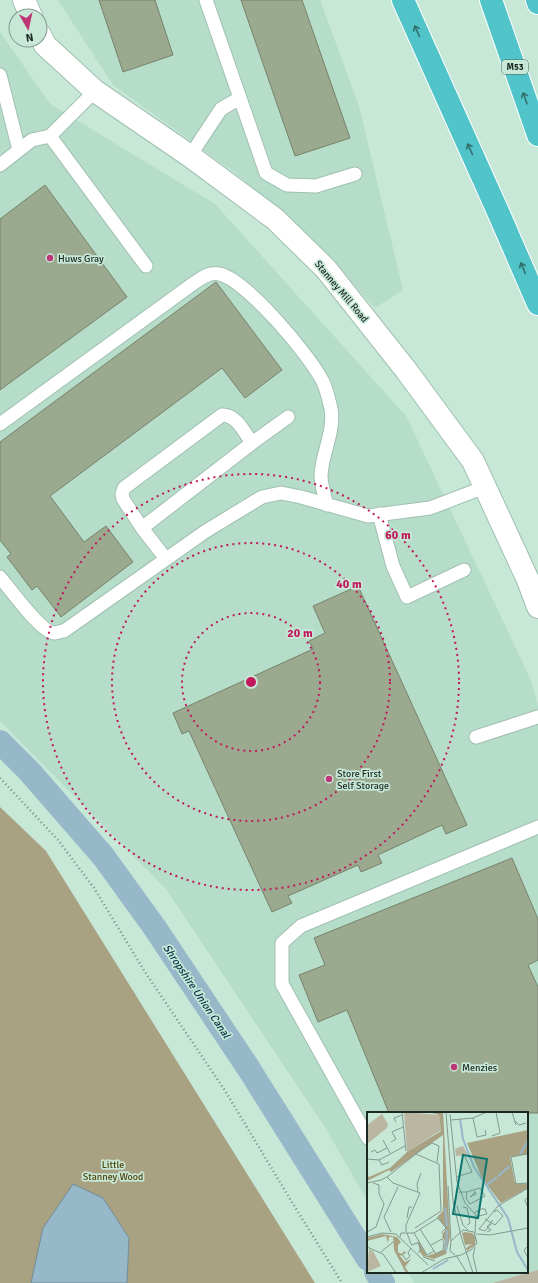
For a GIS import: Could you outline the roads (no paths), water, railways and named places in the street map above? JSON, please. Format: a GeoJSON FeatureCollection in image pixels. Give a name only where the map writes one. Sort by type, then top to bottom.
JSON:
{"type":"FeatureCollection","features":[{"type":"Feature","properties":{"kind":"highway"},"geometry":{"type":"LineString","coordinates":[[403,0],[538,304]]}},
{"type":"Feature","properties":{"kind":"highway","name":"M53"},"geometry":{"type":"LineString","coordinates":[[491,0],[538,135]]}},
{"type":"Feature","properties":{"kind":"street","name":"Stanney Mill Road"},"geometry":{"type":"LineString","coordinates":[[48,48],[95,91],[190,156],[276,219],[326,269],[406,370],[473,461],[528,580],[538,606]]}},
{"type":"Feature","properties":{"kind":"lane"},"geometry":{"type":"LineString","coordinates":[[206,0],[266,173],[287,185],[316,186],[355,174]]}},
{"type":"Feature","properties":{"kind":"lane"},"geometry":{"type":"LineString","coordinates":[[0,75],[19,150]]}},
{"type":"Feature","properties":{"kind":"lane"},"geometry":{"type":"LineString","coordinates":[[0,165],[32,140],[50,136],[95,91]]}},
{"type":"Feature","properties":{"kind":"lane"},"geometry":{"type":"LineString","coordinates":[[190,156],[221,109],[240,98]]}},
{"type":"Feature","properties":{"kind":"lane"},"geometry":{"type":"LineString","coordinates":[[50,136],[146,266]]}},
{"type":"Feature","properties":{"kind":"lane"},"geometry":{"type":"LineString","coordinates":[[0,424],[194,283],[207,274],[218,273],[231,278],[255,297],[297,345],[323,382],[331,410],[331,423],[321,475],[322,488],[327,505]]}},
{"type":"Feature","properties":{"kind":"lane"},"geometry":{"type":"LineString","coordinates":[[166,559],[142,528],[123,499],[122,494],[124,488],[222,415],[228,415],[234,418],[252,443]]}},
{"type":"Feature","properties":{"kind":"lane"},"geometry":{"type":"LineString","coordinates":[[142,528],[288,417]]}},
{"type":"Feature","properties":{"kind":"lane"},"geometry":{"type":"LineString","coordinates":[[0,577],[33,617],[46,630],[54,633],[64,631],[206,531],[262,497],[281,493],[301,497],[368,516],[430,508],[485,488]]}},
{"type":"Feature","properties":{"kind":"lane"},"geometry":{"type":"LineString","coordinates":[[379,514],[393,566],[407,597],[464,570]]}},
{"type":"Feature","properties":{"kind":"lane"},"geometry":{"type":"LineString","coordinates":[[476,737],[538,717]]}},
{"type":"Feature","properties":{"kind":"lane"},"geometry":{"type":"LineString","coordinates":[[367,1136],[282,984],[282,944],[301,926],[538,827]]}},
{"type":"Feature","properties":{"kind":"water"},"geometry":{"type":"Polygon","coordinates":[[[73,1184],[103,1198],[129,1238],[127,1283],[31,1283],[43,1228],[73,1184]]]}},
{"type":"Feature","properties":{"kind":"waterway","name":"Shropshire Union Canal"},"geometry":{"type":"LineString","coordinates":[[0,742],[29,771],[103,856],[155,928],[249,1069],[367,1257]]}},
{"type":"Feature","properties":{"kind":"waterway","name":"Shropshire Union Canal"},"geometry":{"type":"LineString","coordinates":[[377,1273],[383,1283]]}},
{"type":"Feature","properties":{"kind":"place","name":"Huws Gray"},"geometry":{"type":"Point","coordinates":[50,258]}},
{"type":"Feature","properties":{"kind":"place","name":"Store First Self Storage"},"geometry":{"type":"Point","coordinates":[329,779]}},
{"type":"Feature","properties":{"kind":"place","name":"Menzies"},"geometry":{"type":"Point","coordinates":[454,1067]}},
{"type":"Feature","properties":{"kind":"park label","name":"Little Stanney Wood"},"geometry":{"type":"Point","coordinates":[113,1170]}}]}
